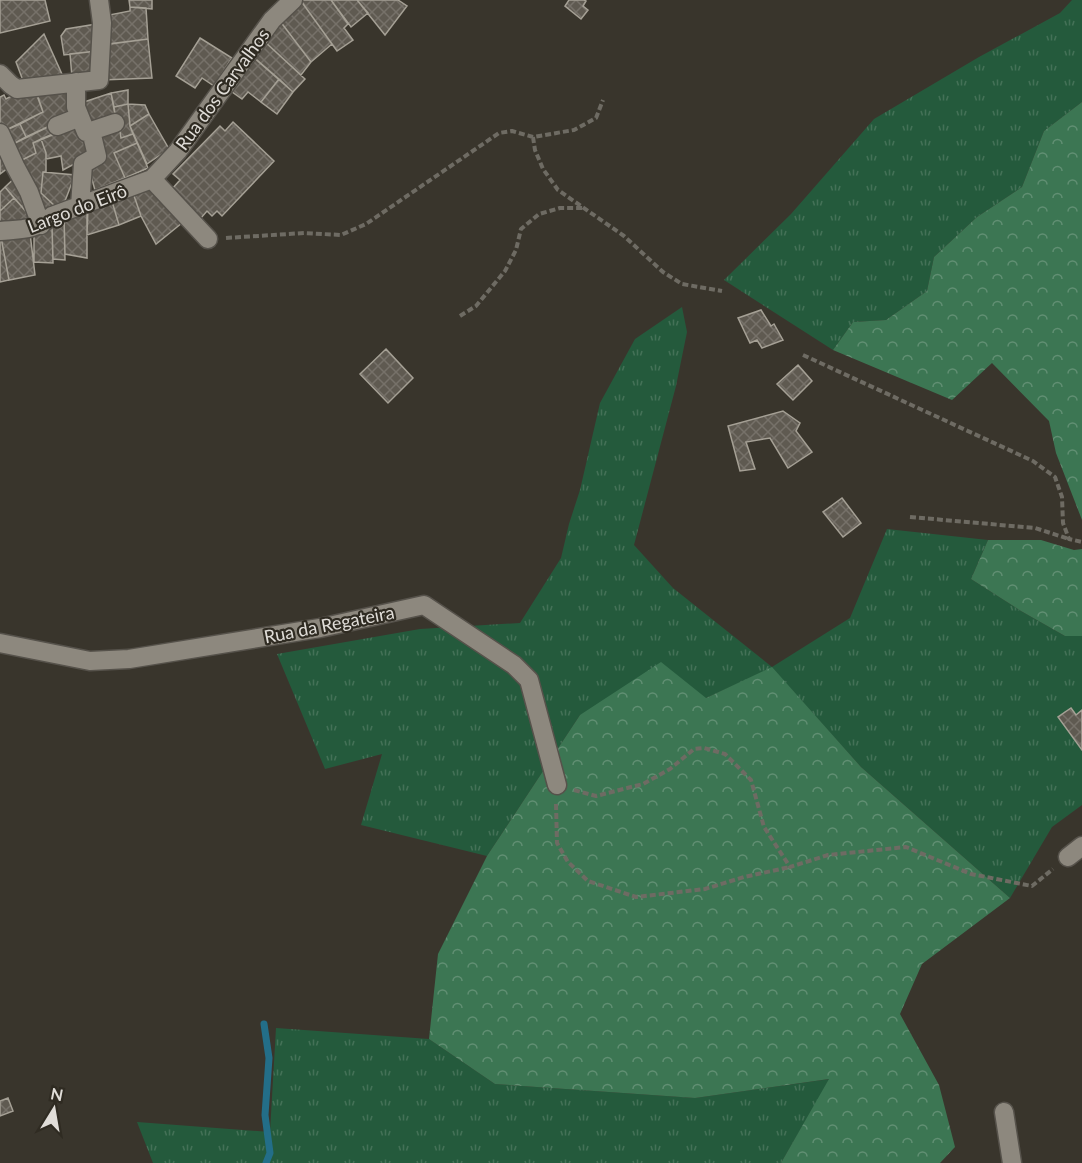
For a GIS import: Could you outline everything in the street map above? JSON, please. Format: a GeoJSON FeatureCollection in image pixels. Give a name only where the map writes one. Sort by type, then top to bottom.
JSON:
{"type":"FeatureCollection","features":[{"type":"Feature","properties":{"kind":"street"},"geometry":{"type":"LineString","coordinates":[[2,80],[16,89],[99,80],[102,23],[99,0]]}},
{"type":"Feature","properties":{"kind":"street","name":"Rua dos Carvalhos"},"geometry":{"type":"LineString","coordinates":[[152,179],[178,151],[272,20],[293,0]]}},
{"type":"Feature","properties":{"kind":"street"},"geometry":{"type":"LineString","coordinates":[[71,83],[76,107],[97,156],[83,164],[80,206]]}},
{"type":"Feature","properties":{"kind":"street"},"geometry":{"type":"LineString","coordinates":[[57,126],[115,123]]}},
{"type":"Feature","properties":{"kind":"street"},"geometry":{"type":"LineString","coordinates":[[0,133],[29,192],[40,225]]}},
{"type":"Feature","properties":{"kind":"street"},"geometry":{"type":"LineString","coordinates":[[152,179],[208,239]]}},
{"type":"Feature","properties":{"kind":"street","name":"Largo do Eirô"},"geometry":{"type":"LineString","coordinates":[[0,231],[40,225],[52,216],[152,179]]}},
{"type":"Feature","properties":{"kind":"street","name":"Rua da Regateira"},"geometry":{"type":"LineString","coordinates":[[0,643],[90,661],[129,659],[320,628],[424,605],[514,665],[529,680],[557,785]]}},
{"type":"Feature","properties":{"kind":"street"},"geometry":{"type":"LineString","coordinates":[[1004,1113],[1012,1163]]}},
{"type":"Feature","properties":{"kind":"path"},"geometry":{"type":"LineString","coordinates":[[208,239],[304,233],[341,235],[366,224],[499,133],[512,131],[533,137],[574,130],[596,118],[603,100]]}},
{"type":"Feature","properties":{"kind":"path"},"geometry":{"type":"LineString","coordinates":[[533,137],[535,150],[543,169],[558,190],[624,236],[663,272],[682,284],[722,291]]}},
{"type":"Feature","properties":{"kind":"path"},"geometry":{"type":"LineString","coordinates":[[460,316],[476,306],[505,271],[516,250],[520,229],[539,214],[560,208],[584,208]]}},
{"type":"Feature","properties":{"kind":"path"},"geometry":{"type":"LineString","coordinates":[[803,355],[1033,461],[1055,477],[1062,497],[1063,523],[1069,539]]}},
{"type":"Feature","properties":{"kind":"path"},"geometry":{"type":"LineString","coordinates":[[910,517],[1035,528],[1082,542]]}},
{"type":"Feature","properties":{"kind":"path"},"geometry":{"type":"LineString","coordinates":[[790,867],[764,827],[751,780],[725,754],[704,748],[694,749],[670,769],[643,784],[596,796],[557,785],[555,813],[557,843],[568,862],[588,880],[636,897],[705,889],[744,877],[790,867],[828,855],[906,847],[971,874],[1032,886],[1075,852]]}},
{"type":"Feature","properties":{"kind":"green space"},"geometry":{"type":"Polygon","coordinates":[[[1072,0],[1082,0],[1082,102],[1044,131],[1022,187],[977,217],[934,257],[927,291],[886,320],[853,322],[833,350],[724,280],[791,214],[874,119],[979,57],[1060,13],[1072,0]]]}},
{"type":"Feature","properties":{"kind":"green space"},"geometry":{"type":"Polygon","coordinates":[[[1082,102],[1082,520],[1056,453],[1049,421],[992,363],[952,400],[833,350],[853,322],[886,320],[927,291],[934,257],[977,217],[1022,187],[1044,131],[1082,102]]]}},
{"type":"Feature","properties":{"kind":"green space"},"geometry":{"type":"Polygon","coordinates":[[[682,307],[687,332],[676,386],[634,545],[673,588],[772,667],[850,618],[887,529],[988,540],[971,579],[1065,636],[1082,636],[1082,805],[1052,827],[1010,898],[861,767],[772,668],[706,698],[580,715],[487,856],[361,825],[382,754],[325,769],[277,654],[420,629],[520,623],[561,558],[580,490],[600,403],[635,339],[682,307]]]}},
{"type":"Feature","properties":{"kind":"green space"},"geometry":{"type":"Polygon","coordinates":[[[988,540],[1041,540],[1074,550],[1082,549],[1082,636],[1065,636],[971,579],[988,540]]]}},
{"type":"Feature","properties":{"kind":"green space"},"geometry":{"type":"Polygon","coordinates":[[[661,662],[706,698],[772,667],[861,767],[1010,898],[922,964],[900,1014],[939,1085],[955,1147],[940,1163],[781,1163],[829,1079],[695,1098],[495,1084],[429,1039],[438,954],[487,856],[580,715],[661,662]]]}},
{"type":"Feature","properties":{"kind":"green space"},"geometry":{"type":"Polygon","coordinates":[[[276,1028],[429,1039],[495,1084],[695,1098],[830,1079],[781,1163],[153,1163],[137,1122],[270,1132],[276,1028]]]}},
{"type":"Feature","properties":{"kind":"building"},"geometry":{"type":"Polygon","coordinates":[[[0,0],[45,0],[50,21],[0,33],[0,0]]]}},
{"type":"Feature","properties":{"kind":"building"},"geometry":{"type":"Polygon","coordinates":[[[129,0],[152,0],[152,9],[130,7],[129,0]]]}},
{"type":"Feature","properties":{"kind":"building"},"geometry":{"type":"Polygon","coordinates":[[[302,0],[331,0],[348,24],[344,28],[353,40],[337,51],[302,0]]]}},
{"type":"Feature","properties":{"kind":"building"},"geometry":{"type":"Polygon","coordinates":[[[331,0],[357,0],[368,13],[351,27],[331,0]]]}},
{"type":"Feature","properties":{"kind":"building"},"geometry":{"type":"Polygon","coordinates":[[[357,0],[398,0],[407,6],[385,35],[357,0]]]}},
{"type":"Feature","properties":{"kind":"building"},"geometry":{"type":"Polygon","coordinates":[[[569,0],[586,1],[583,6],[588,10],[581,19],[565,6],[569,0]]]}},
{"type":"Feature","properties":{"kind":"building"},"geometry":{"type":"Polygon","coordinates":[[[301,1],[332,44],[311,62],[280,21],[301,1]]]}},
{"type":"Feature","properties":{"kind":"building"},"geometry":{"type":"Polygon","coordinates":[[[130,7],[146,8],[148,39],[108,44],[109,15],[130,11],[130,7]]]}},
{"type":"Feature","properties":{"kind":"building"},"geometry":{"type":"Polygon","coordinates":[[[280,21],[311,62],[301,75],[264,41],[280,21]]]}},
{"type":"Feature","properties":{"kind":"building"},"geometry":{"type":"Polygon","coordinates":[[[97,24],[96,51],[64,55],[61,36],[66,29],[97,24]]]}},
{"type":"Feature","properties":{"kind":"building"},"geometry":{"type":"Polygon","coordinates":[[[44,34],[65,81],[25,86],[16,62],[44,34]]]}},
{"type":"Feature","properties":{"kind":"building"},"geometry":{"type":"Polygon","coordinates":[[[200,38],[232,58],[214,86],[202,78],[195,88],[176,76],[200,38]]]}},
{"type":"Feature","properties":{"kind":"building"},"geometry":{"type":"Polygon","coordinates":[[[148,39],[152,78],[102,80],[103,45],[148,39]]]}},
{"type":"Feature","properties":{"kind":"building"},"geometry":{"type":"Polygon","coordinates":[[[264,41],[305,79],[293,92],[251,55],[264,41]]]}},
{"type":"Feature","properties":{"kind":"building"},"geometry":{"type":"Polygon","coordinates":[[[96,51],[93,75],[72,77],[70,54],[96,51]]]}},
{"type":"Feature","properties":{"kind":"building"},"geometry":{"type":"Polygon","coordinates":[[[251,55],[279,79],[261,102],[248,92],[242,99],[228,89],[251,55]]]}},
{"type":"Feature","properties":{"kind":"building"},"geometry":{"type":"Polygon","coordinates":[[[279,79],[293,92],[277,114],[261,102],[279,79]]]}},
{"type":"Feature","properties":{"kind":"building"},"geometry":{"type":"Polygon","coordinates":[[[71,85],[73,115],[26,137],[20,124],[43,112],[35,88],[71,85]]]}},
{"type":"Feature","properties":{"kind":"building"},"geometry":{"type":"Polygon","coordinates":[[[35,90],[43,112],[4,131],[0,123],[0,97],[4,95],[6,99],[19,92],[35,90]]]}},
{"type":"Feature","properties":{"kind":"building"},"geometry":{"type":"Polygon","coordinates":[[[128,90],[128,104],[114,107],[111,93],[128,90]]]}},
{"type":"Feature","properties":{"kind":"building"},"geometry":{"type":"Polygon","coordinates":[[[111,93],[116,120],[86,122],[78,104],[111,93]]]}},
{"type":"Feature","properties":{"kind":"building"},"geometry":{"type":"Polygon","coordinates":[[[128,104],[145,105],[149,114],[130,126],[128,104]]]}},
{"type":"Feature","properties":{"kind":"building"},"geometry":{"type":"Polygon","coordinates":[[[128,104],[133,134],[121,138],[114,107],[128,104]]]}},
{"type":"Feature","properties":{"kind":"building"},"geometry":{"type":"Polygon","coordinates":[[[149,114],[169,149],[147,164],[130,126],[149,114]]]}},
{"type":"Feature","properties":{"kind":"building"},"geometry":{"type":"Polygon","coordinates":[[[233,122],[274,161],[222,216],[217,211],[212,216],[207,211],[201,218],[172,189],[180,180],[173,174],[220,126],[225,131],[233,122]]]}},
{"type":"Feature","properties":{"kind":"building"},"geometry":{"type":"Polygon","coordinates":[[[80,123],[93,154],[63,170],[61,156],[46,159],[41,139],[80,123]]]}},
{"type":"Feature","properties":{"kind":"building"},"geometry":{"type":"Polygon","coordinates":[[[20,124],[26,137],[11,145],[4,131],[20,124]]]}},
{"type":"Feature","properties":{"kind":"building"},"geometry":{"type":"Polygon","coordinates":[[[54,124],[57,133],[33,143],[36,153],[18,162],[11,145],[54,124]]]}},
{"type":"Feature","properties":{"kind":"building"},"geometry":{"type":"Polygon","coordinates":[[[119,125],[121,138],[133,134],[137,143],[114,153],[125,178],[95,190],[88,166],[94,132],[119,125]]]}},
{"type":"Feature","properties":{"kind":"building"},"geometry":{"type":"Polygon","coordinates":[[[41,139],[46,153],[46,172],[43,172],[41,193],[32,197],[18,162],[36,153],[33,143],[41,139]]]}},
{"type":"Feature","properties":{"kind":"building"},"geometry":{"type":"Polygon","coordinates":[[[0,143],[12,165],[0,174],[0,143]]]}},
{"type":"Feature","properties":{"kind":"building"},"geometry":{"type":"Polygon","coordinates":[[[137,143],[148,168],[125,178],[114,153],[137,143]]]}},
{"type":"Feature","properties":{"kind":"building"},"geometry":{"type":"Polygon","coordinates":[[[43,172],[75,175],[65,201],[56,207],[41,193],[43,172]]]}},
{"type":"Feature","properties":{"kind":"building"},"geometry":{"type":"Polygon","coordinates":[[[18,175],[28,214],[5,187],[18,175]]]}},
{"type":"Feature","properties":{"kind":"building"},"geometry":{"type":"Polygon","coordinates":[[[150,183],[182,223],[156,244],[141,216],[132,190],[150,183]]]}},
{"type":"Feature","properties":{"kind":"building"},"geometry":{"type":"Polygon","coordinates":[[[5,187],[14,198],[0,211],[0,192],[5,187]]]}},
{"type":"Feature","properties":{"kind":"building"},"geometry":{"type":"Polygon","coordinates":[[[132,190],[141,216],[119,225],[111,198],[132,190]]]}},
{"type":"Feature","properties":{"kind":"building"},"geometry":{"type":"Polygon","coordinates":[[[41,193],[56,207],[43,218],[32,197],[41,193]]]}},
{"type":"Feature","properties":{"kind":"building"},"geometry":{"type":"Polygon","coordinates":[[[14,198],[33,219],[0,224],[0,211],[14,198]]]}},
{"type":"Feature","properties":{"kind":"building"},"geometry":{"type":"Polygon","coordinates":[[[111,198],[119,225],[87,235],[88,207],[111,198]]]}},
{"type":"Feature","properties":{"kind":"building"},"geometry":{"type":"Polygon","coordinates":[[[87,213],[87,258],[65,254],[64,217],[87,213]]]}},
{"type":"Feature","properties":{"kind":"building"},"geometry":{"type":"Polygon","coordinates":[[[64,217],[65,260],[53,259],[52,227],[64,217]]]}},
{"type":"Feature","properties":{"kind":"building"},"geometry":{"type":"Polygon","coordinates":[[[52,227],[53,263],[34,262],[34,230],[52,227]]]}},
{"type":"Feature","properties":{"kind":"building"},"geometry":{"type":"Polygon","coordinates":[[[30,233],[35,275],[9,280],[1,237],[30,233]]]}},
{"type":"Feature","properties":{"kind":"building"},"geometry":{"type":"Polygon","coordinates":[[[0,237],[9,280],[0,282],[0,237]]]}},
{"type":"Feature","properties":{"kind":"building"},"geometry":{"type":"Polygon","coordinates":[[[761,310],[771,326],[774,324],[783,340],[762,348],[757,340],[750,343],[738,318],[761,310]]]}},
{"type":"Feature","properties":{"kind":"building"},"geometry":{"type":"Polygon","coordinates":[[[386,349],[413,378],[388,403],[360,374],[386,349]]]}},
{"type":"Feature","properties":{"kind":"building"},"geometry":{"type":"Polygon","coordinates":[[[798,365],[812,381],[793,400],[777,384],[798,365]]]}},
{"type":"Feature","properties":{"kind":"building"},"geometry":{"type":"Polygon","coordinates":[[[783,411],[800,423],[796,431],[812,452],[788,468],[770,438],[746,442],[755,469],[740,471],[728,426],[783,411]]]}},
{"type":"Feature","properties":{"kind":"building"},"geometry":{"type":"Polygon","coordinates":[[[842,498],[861,523],[843,537],[823,512],[842,498]]]}},
{"type":"Feature","properties":{"kind":"building"},"geometry":{"type":"Polygon","coordinates":[[[1071,708],[1076,715],[1082,710],[1082,750],[1058,717],[1071,708]]]}},
{"type":"Feature","properties":{"kind":"building"},"geometry":{"type":"Polygon","coordinates":[[[8,1098],[13,1111],[0,1116],[0,1101],[8,1098]]]}},
{"type":"Feature","properties":{"kind":"waterway"},"geometry":{"type":"LineString","coordinates":[[264,1024],[269,1058],[265,1115],[270,1153],[266,1163]]}}]}
